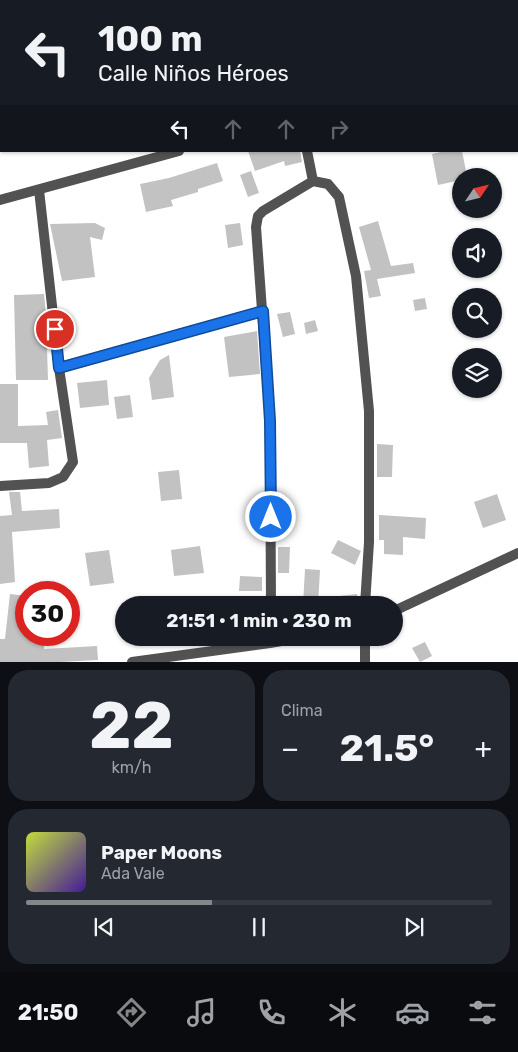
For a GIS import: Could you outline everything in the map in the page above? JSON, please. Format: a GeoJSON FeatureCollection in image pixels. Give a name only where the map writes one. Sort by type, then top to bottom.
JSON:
{"type":"FeatureCollection","features":[{"type":"Feature","properties":{"kind":"street"},"geometry":{"type":"LineString","coordinates":[[0,200],[175,152]]}},
{"type":"Feature","properties":{"kind":"street"},"geometry":{"type":"LineString","coordinates":[[307,152],[313,181]]}},
{"type":"Feature","properties":{"kind":"street"},"geometry":{"type":"LineString","coordinates":[[270,596],[270,421],[256,227],[258,216],[263,211],[313,181],[328,184],[339,197],[356,276],[369,411],[369,542],[366,596]]}},
{"type":"Feature","properties":{"kind":"street"},"geometry":{"type":"LineString","coordinates":[[0,486],[48,483],[63,477],[73,462],[59,368],[39,190]]}},
{"type":"Feature","properties":{"kind":"street"},"geometry":{"type":"LineString","coordinates":[[59,368],[263,311]]}},
{"type":"Feature","properties":{"kind":"street"},"geometry":{"type":"LineString","coordinates":[[403,607],[518,553]]}},
{"type":"Feature","properties":{"kind":"street"},"geometry":{"type":"LineString","coordinates":[[132,662],[232,646]]}},
{"type":"Feature","properties":{"kind":"street"},"geometry":{"type":"LineString","coordinates":[[365,646],[366,662]]}},
{"type":"Feature","properties":{"kind":"building"},"geometry":{"type":"Polygon","coordinates":[[[248,152],[300,152],[302,162],[285,166],[284,161],[255,171],[248,152]]]}},
{"type":"Feature","properties":{"kind":"building"},"geometry":{"type":"Polygon","coordinates":[[[462,152],[465,168],[452,168],[452,182],[438,185],[432,154],[462,152]]]}},
{"type":"Feature","properties":{"kind":"building"},"geometry":{"type":"Polygon","coordinates":[[[217,163],[223,181],[198,189],[198,192],[171,200],[173,206],[146,212],[140,184],[169,178],[217,163]]]}},
{"type":"Feature","properties":{"kind":"building"},"geometry":{"type":"Polygon","coordinates":[[[251,171],[259,193],[248,197],[240,175],[251,171]]]}},
{"type":"Feature","properties":{"kind":"building"},"geometry":{"type":"Polygon","coordinates":[[[378,221],[391,266],[413,263],[415,273],[377,279],[381,296],[369,298],[364,271],[371,270],[359,227],[378,221]]]}},
{"type":"Feature","properties":{"kind":"building"},"geometry":{"type":"Polygon","coordinates":[[[95,223],[105,228],[102,240],[90,237],[95,277],[62,281],[50,224],[95,223]]]}},
{"type":"Feature","properties":{"kind":"building"},"geometry":{"type":"Polygon","coordinates":[[[240,223],[243,245],[228,248],[225,225],[240,223]]]}},
{"type":"Feature","properties":{"kind":"building"},"geometry":{"type":"Polygon","coordinates":[[[44,294],[48,380],[16,380],[14,295],[44,294]]]}},
{"type":"Feature","properties":{"kind":"building"},"geometry":{"type":"Polygon","coordinates":[[[425,298],[427,309],[415,311],[413,300],[425,298]]]}},
{"type":"Feature","properties":{"kind":"building"},"geometry":{"type":"Polygon","coordinates":[[[290,312],[295,334],[283,337],[277,314],[290,312]]]}},
{"type":"Feature","properties":{"kind":"building"},"geometry":{"type":"Polygon","coordinates":[[[315,320],[318,331],[306,334],[304,323],[315,320]]]}},
{"type":"Feature","properties":{"kind":"building"},"geometry":{"type":"Polygon","coordinates":[[[257,331],[260,374],[229,377],[224,337],[257,331]]]}},
{"type":"Feature","properties":{"kind":"building"},"geometry":{"type":"Polygon","coordinates":[[[169,355],[174,397],[152,400],[149,378],[160,360],[169,355]]]}},
{"type":"Feature","properties":{"kind":"building"},"geometry":{"type":"Polygon","coordinates":[[[107,380],[109,405],[80,408],[77,383],[107,380]]]}},
{"type":"Feature","properties":{"kind":"building"},"geometry":{"type":"Polygon","coordinates":[[[0,384],[18,384],[18,426],[48,425],[46,412],[58,410],[62,438],[47,440],[49,466],[29,468],[27,443],[0,443],[0,384]]]}},
{"type":"Feature","properties":{"kind":"building"},"geometry":{"type":"Polygon","coordinates":[[[130,395],[133,417],[117,419],[114,397],[130,395]]]}},
{"type":"Feature","properties":{"kind":"building"},"geometry":{"type":"Polygon","coordinates":[[[377,444],[393,445],[392,477],[377,477],[377,444]]]}},
{"type":"Feature","properties":{"kind":"building"},"geometry":{"type":"Polygon","coordinates":[[[179,470],[182,499],[161,501],[158,472],[179,470]]]}},
{"type":"Feature","properties":{"kind":"building"},"geometry":{"type":"Polygon","coordinates":[[[9,492],[20,492],[22,511],[59,509],[60,528],[12,532],[15,582],[0,584],[0,516],[12,515],[9,492]]]}},
{"type":"Feature","properties":{"kind":"building"},"geometry":{"type":"Polygon","coordinates":[[[497,494],[506,520],[483,528],[474,502],[497,494]]]}},
{"type":"Feature","properties":{"kind":"building"},"geometry":{"type":"Polygon","coordinates":[[[379,515],[426,518],[425,539],[403,537],[403,555],[384,554],[384,540],[379,540],[379,515]]]}},
{"type":"Feature","properties":{"kind":"building"},"geometry":{"type":"Polygon","coordinates":[[[338,540],[361,551],[355,565],[331,553],[338,540]]]}},
{"type":"Feature","properties":{"kind":"building"},"geometry":{"type":"Polygon","coordinates":[[[200,546],[204,573],[174,576],[171,550],[200,546]]]}},
{"type":"Feature","properties":{"kind":"building"},"geometry":{"type":"Polygon","coordinates":[[[278,547],[290,547],[289,573],[278,573],[278,547]]]}},
{"type":"Feature","properties":{"kind":"building"},"geometry":{"type":"Polygon","coordinates":[[[109,550],[114,583],[90,586],[85,553],[109,550]]]}},
{"type":"Feature","properties":{"kind":"building"},"geometry":{"type":"Polygon","coordinates":[[[305,569],[320,570],[319,596],[304,596],[305,569]]]}},
{"type":"Feature","properties":{"kind":"building"},"geometry":{"type":"Polygon","coordinates":[[[240,576],[262,577],[262,591],[239,591],[240,576]]]}},
{"type":"Feature","properties":{"kind":"building"},"geometry":{"type":"Polygon","coordinates":[[[10,594],[15,595],[15,646],[44,646],[44,649],[97,646],[98,660],[0,662],[0,639],[5,639],[10,594]]]}},
{"type":"Feature","properties":{"kind":"building"},"geometry":{"type":"Polygon","coordinates":[[[357,594],[357,596],[339,596],[357,594]]]}},
{"type":"Feature","properties":{"kind":"building"},"geometry":{"type":"Polygon","coordinates":[[[425,642],[432,656],[420,662],[412,648],[425,642]]]}},
{"type":"Feature","properties":{"kind":"route"},"geometry":{"type":"LineString","coordinates":[[55,329],[59,368],[263,311],[270,421],[271,517]]}}]}
